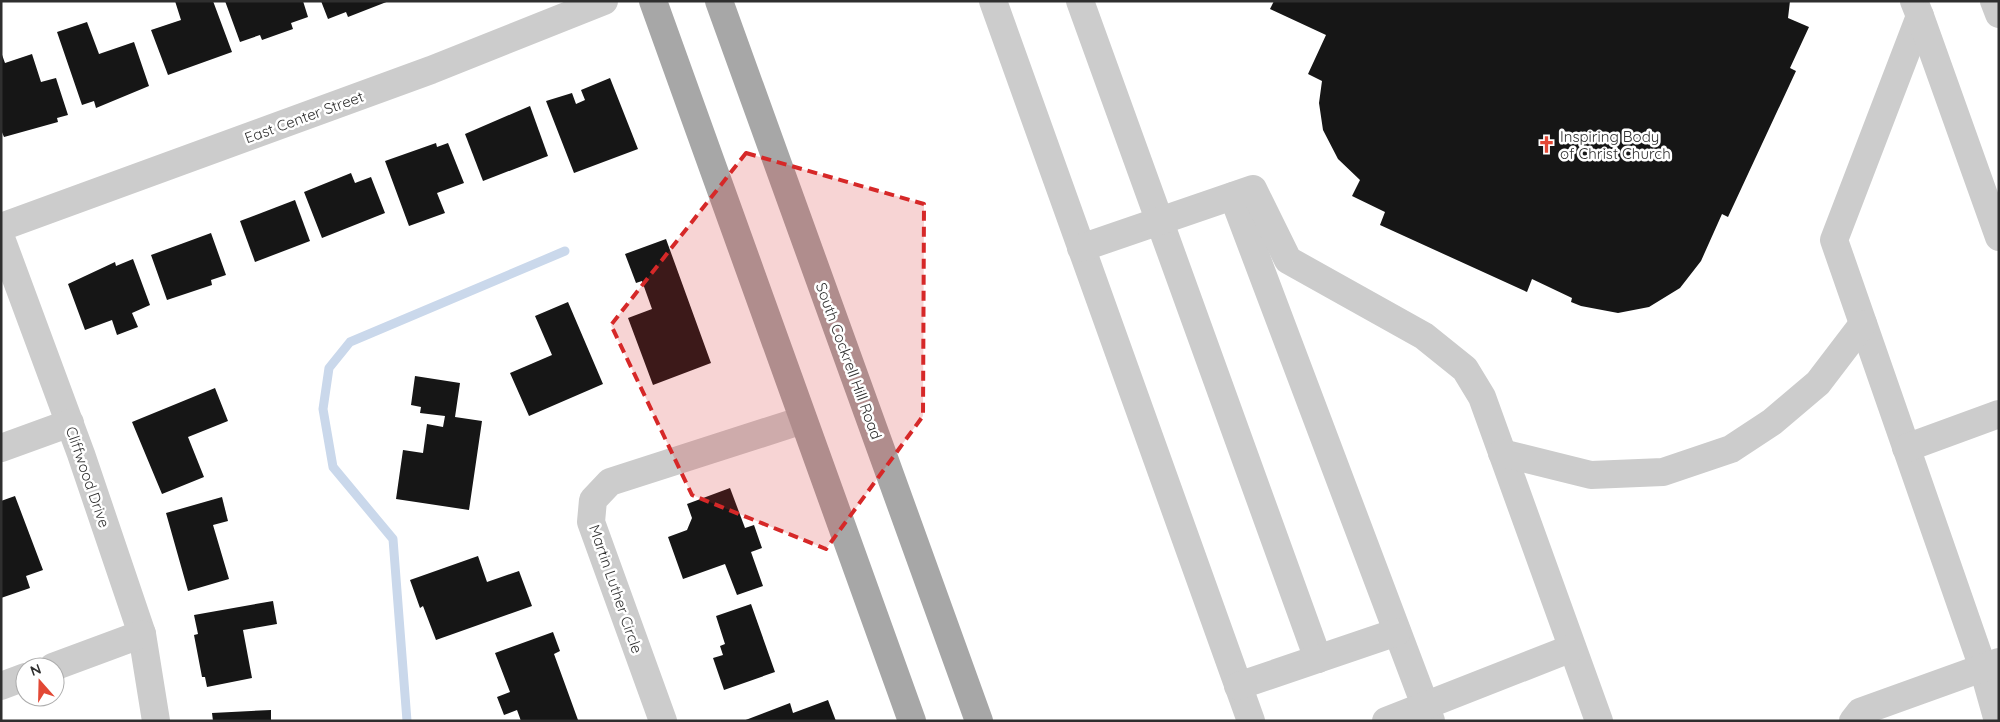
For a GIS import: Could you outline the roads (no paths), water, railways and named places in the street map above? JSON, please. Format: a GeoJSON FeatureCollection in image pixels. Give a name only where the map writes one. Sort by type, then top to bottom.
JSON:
{"type":"FeatureCollection","features":[{"type":"Feature","properties":{"kind":"main road"},"geometry":{"type":"LineString","coordinates":[[653,1],[912,721]]}},
{"type":"Feature","properties":{"kind":"main road","name":"South Cockrell Hill Road"},"geometry":{"type":"LineString","coordinates":[[719,1],[980,721]]}},
{"type":"Feature","properties":{"kind":"street","name":"East Center Street"},"geometry":{"type":"LineString","coordinates":[[1,228],[431,70],[604,1]]}},
{"type":"Feature","properties":{"kind":"street"},"geometry":{"type":"LineString","coordinates":[[993,1],[1251,721]]}},
{"type":"Feature","properties":{"kind":"street"},"geometry":{"type":"LineString","coordinates":[[1080,1],[1318,659]]}},
{"type":"Feature","properties":{"kind":"street"},"geometry":{"type":"LineString","coordinates":[[1994,1],[1999,14]]}},
{"type":"Feature","properties":{"kind":"street"},"geometry":{"type":"LineString","coordinates":[[1917,9],[1999,237]]}},
{"type":"Feature","properties":{"kind":"street"},"geometry":{"type":"LineString","coordinates":[[1917,9],[1834,240],[1906,448],[1991,665],[1998,721]]}},
{"type":"Feature","properties":{"kind":"street"},"geometry":{"type":"LineString","coordinates":[[1081,248],[1253,189],[1288,260],[1424,336],[1465,369],[1482,397],[1599,721]]}},
{"type":"Feature","properties":{"kind":"street"},"geometry":{"type":"LineString","coordinates":[[1234,196],[1428,713]]}},
{"type":"Feature","properties":{"kind":"street","name":"Cliffwood Drive"},"geometry":{"type":"LineString","coordinates":[[1,238],[70,423],[142,634],[156,721]]}},
{"type":"Feature","properties":{"kind":"street"},"geometry":{"type":"LineString","coordinates":[[1502,454],[1590,475],[1663,472],[1731,449],[1772,422],[1818,383],[1863,324]]}},
{"type":"Feature","properties":{"kind":"street"},"geometry":{"type":"LineString","coordinates":[[1906,448],[1999,414]]}},
{"type":"Feature","properties":{"kind":"street","name":"Martin Luther Circle"},"geometry":{"type":"LineString","coordinates":[[663,721],[592,522],[593,500],[610,482],[803,420]]}},
{"type":"Feature","properties":{"kind":"street"},"geometry":{"type":"LineString","coordinates":[[1,448],[70,423]]}},
{"type":"Feature","properties":{"kind":"street"},"geometry":{"type":"LineString","coordinates":[[1238,686],[1397,632]]}},
{"type":"Feature","properties":{"kind":"street"},"geometry":{"type":"LineString","coordinates":[[65,662],[142,634]]}},
{"type":"Feature","properties":{"kind":"street"},"geometry":{"type":"LineString","coordinates":[[1386,721],[1428,713],[1572,648]]}},
{"type":"Feature","properties":{"kind":"street"},"geometry":{"type":"LineString","coordinates":[[1853,721],[1860,712],[1991,665]]}},
{"type":"Feature","properties":{"kind":"street"},"geometry":{"type":"LineString","coordinates":[[1,686],[15,681]]}},
{"type":"Feature","properties":{"kind":"waterway"},"geometry":{"type":"LineString","coordinates":[[407,721],[393,539],[333,467],[323,409],[329,368],[350,342],[565,251]]}},
{"type":"Feature","properties":{"kind":"place","name":"Inspiring Body of Christ Church"},"geometry":{"type":"Point","coordinates":[1546,145]}}]}
